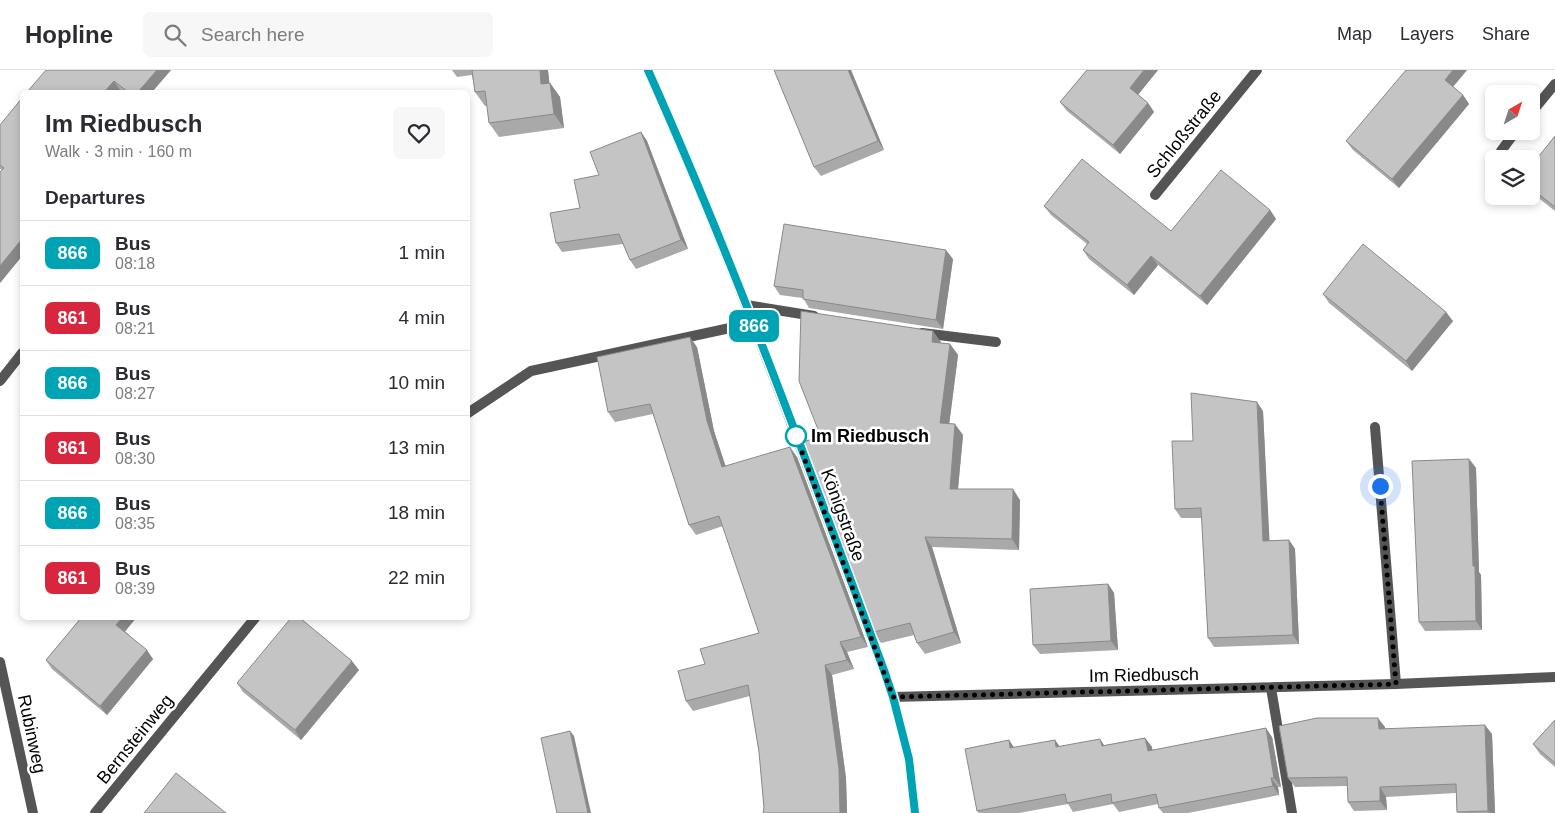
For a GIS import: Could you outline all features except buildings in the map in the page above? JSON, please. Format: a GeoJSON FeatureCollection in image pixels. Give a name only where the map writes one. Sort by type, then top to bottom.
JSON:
{"type":"FeatureCollection","features":[{"type":"Feature","properties":{"kind":"street","name":"Königstraße"},"geometry":{"type":"LineString","coordinates":[[648,70],[681,145],[746,305],[893,697],[909,759],[915,813]]}},
{"type":"Feature","properties":{"kind":"street","name":"Schloßstraße"},"geometry":{"type":"LineString","coordinates":[[1155,194],[1257,70]]}},
{"type":"Feature","properties":{"kind":"street"},"geometry":{"type":"LineString","coordinates":[[1540,102],[1555,84]]}},
{"type":"Feature","properties":{"kind":"street"},"geometry":{"type":"LineString","coordinates":[[746,305],[826,318]]}},
{"type":"Feature","properties":{"kind":"street"},"geometry":{"type":"LineString","coordinates":[[470,411],[531,371],[753,323]]}},
{"type":"Feature","properties":{"kind":"street"},"geometry":{"type":"LineString","coordinates":[[913,331],[996,342]]}},
{"type":"Feature","properties":{"kind":"street"},"geometry":{"type":"LineString","coordinates":[[0,381],[20,356]]}},
{"type":"Feature","properties":{"kind":"street"},"geometry":{"type":"LineString","coordinates":[[1375,427],[1396,684]]}},
{"type":"Feature","properties":{"kind":"street","name":"Bernsteinweg"},"geometry":{"type":"LineString","coordinates":[[95,813],[253,620]]}},
{"type":"Feature","properties":{"kind":"street","name":"Rubinweg"},"geometry":{"type":"LineString","coordinates":[[0,662],[33,813]]}},
{"type":"Feature","properties":{"kind":"street","name":"Im Riedbusch"},"geometry":{"type":"LineString","coordinates":[[893,697],[1271,688],[1555,677]]}},
{"type":"Feature","properties":{"kind":"street"},"geometry":{"type":"LineString","coordinates":[[1271,688],[1292,813]]}},
{"type":"Feature","properties":{"kind":"bus line","name":"866"},"geometry":{"type":"LineString","coordinates":[[648,70],[681,145],[746,305],[885,673],[909,759],[915,813]]}},
{"type":"Feature","properties":{"kind":"place","name":"Im Riedbusch"},"geometry":{"type":"Point","coordinates":[796,436]}},
{"type":"Feature","properties":{"kind":"route"},"geometry":{"type":"LineString","coordinates":[[796,436],[893,697],[1396,684],[1380,486]]}}]}
